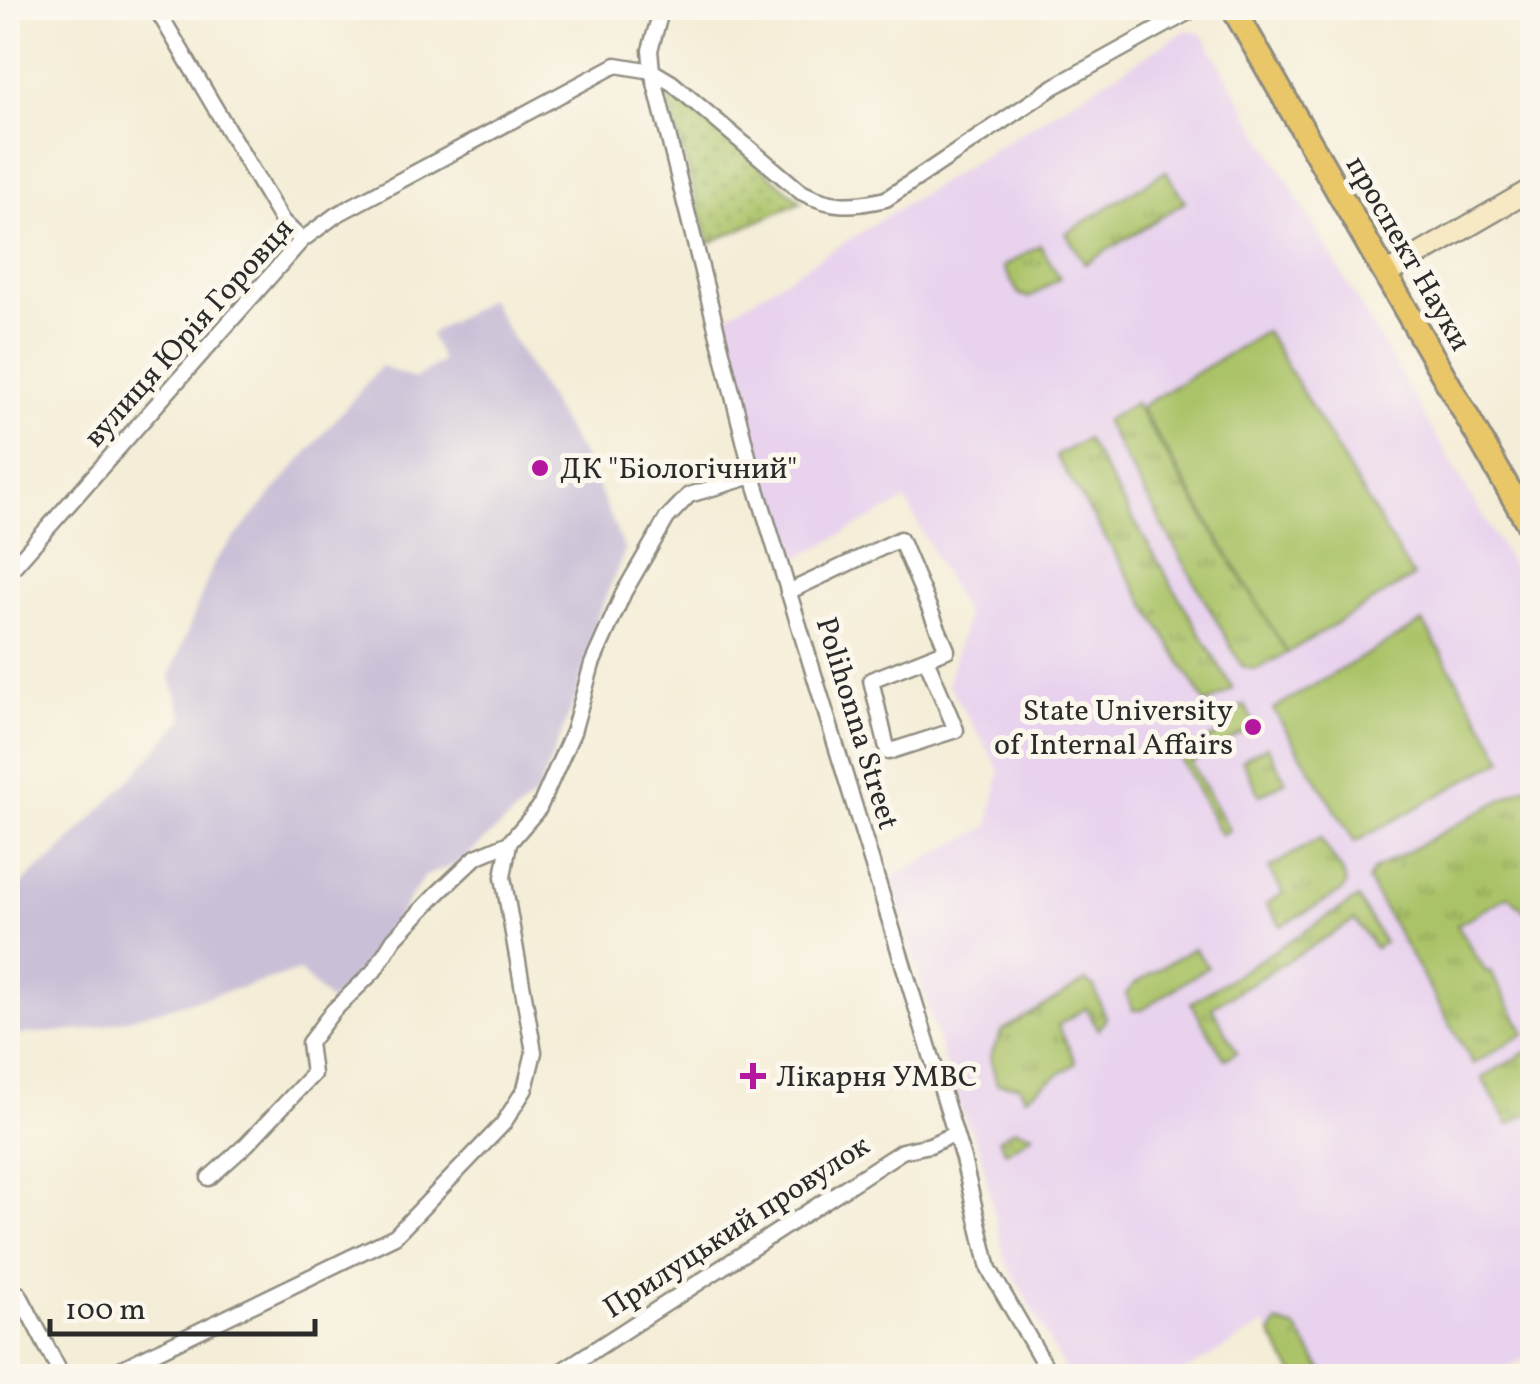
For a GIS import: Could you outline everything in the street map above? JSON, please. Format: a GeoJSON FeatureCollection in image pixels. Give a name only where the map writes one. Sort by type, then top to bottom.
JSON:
{"type":"FeatureCollection","features":[{"type":"Feature","properties":{"kind":"main road","name":"проспект Науки"},"geometry":{"type":"LineString","coordinates":[[1233,8],[1532,530]]}},
{"type":"Feature","properties":{"kind":"main road"},"geometry":{"type":"LineString","coordinates":[[1386,274],[1532,189]]}},
{"type":"Feature","properties":{"kind":"street"},"geometry":{"type":"LineString","coordinates":[[156,8],[282,221],[302,240]]}},
{"type":"Feature","properties":{"kind":"street"},"geometry":{"type":"LineString","coordinates":[[662,8],[650,50],[652,71],[682,90],[801,192],[824,204],[859,205],[886,198],[1055,86],[1196,8]]}},
{"type":"Feature","properties":{"kind":"street","name":"вулиця Юрія Горовця"},"geometry":{"type":"LineString","coordinates":[[8,573],[302,240],[336,215],[616,65],[652,71]]}},
{"type":"Feature","properties":{"kind":"street","name":"Polihonna Street"},"geometry":{"type":"LineString","coordinates":[[652,71],[753,476],[954,1134],[989,1270],[1051,1376]]}},
{"type":"Feature","properties":{"kind":"street"},"geometry":{"type":"LineString","coordinates":[[209,1178],[313,1074],[309,1043],[333,1011],[374,971],[394,939],[476,857],[509,843],[539,808],[573,732],[592,664],[624,592],[667,518],[690,495],[753,476]]}},
{"type":"Feature","properties":{"kind":"street"},"geometry":{"type":"LineString","coordinates":[[788,592],[900,539],[947,650],[926,658],[871,680],[888,752],[956,730],[926,658]]}},
{"type":"Feature","properties":{"kind":"street"},"geometry":{"type":"LineString","coordinates":[[106,1376],[395,1236],[503,1124],[526,1089],[534,1052],[502,877],[509,843]]}},
{"type":"Feature","properties":{"kind":"street","name":"Прилуцький провулок"},"geometry":{"type":"LineString","coordinates":[[554,1376],[902,1151],[954,1134]]}},
{"type":"Feature","properties":{"kind":"street"},"geometry":{"type":"LineString","coordinates":[[18,1294],[62,1376]]}},
{"type":"Feature","properties":{"kind":"shaded area","name":"State University of Internal Affairs"},"geometry":{"type":"Polygon","coordinates":[[[1187,30],[1203,35],[1532,601],[1532,1354],[1493,1376],[1296,1376],[1265,1324],[1176,1376],[1068,1376],[1005,1260],[980,1150],[955,1098],[890,878],[989,826],[1000,770],[948,684],[966,617],[906,500],[791,562],[721,319],[1187,30]]]}},
{"type":"Feature","properties":{"kind":"shaded area"},"geometry":{"type":"Polygon","coordinates":[[[489,299],[591,471],[625,551],[598,615],[576,698],[537,794],[459,863],[425,876],[360,971],[330,1002],[300,971],[88,1030],[8,1035],[8,895],[56,855],[184,718],[170,676],[215,561],[381,366],[414,379],[442,361],[430,334],[489,299]]]}},
{"type":"Feature","properties":{"kind":"green space"},"geometry":{"type":"Polygon","coordinates":[[[666,92],[675,93],[801,202],[709,243],[666,92]]]}},
{"type":"Feature","properties":{"kind":"green space"},"geometry":{"type":"Polygon","coordinates":[[[1166,171],[1185,202],[1085,264],[1066,233],[1166,171]]]}},
{"type":"Feature","properties":{"kind":"green space"},"geometry":{"type":"Polygon","coordinates":[[[1040,245],[1060,278],[1029,298],[1019,294],[1003,267],[1040,245]]]}},
{"type":"Feature","properties":{"kind":"green space"},"geometry":{"type":"Polygon","coordinates":[[[1266,331],[1413,577],[1287,653],[1140,407],[1266,331]]]}},
{"type":"Feature","properties":{"kind":"green space"},"geometry":{"type":"Polygon","coordinates":[[[1135,403],[1287,653],[1255,670],[1242,666],[1104,421],[1135,403]]]}},
{"type":"Feature","properties":{"kind":"green space"},"geometry":{"type":"Polygon","coordinates":[[[1086,439],[1233,689],[1206,704],[1056,456],[1086,439]]]}},
{"type":"Feature","properties":{"kind":"green space"},"geometry":{"type":"Polygon","coordinates":[[[1423,622],[1504,759],[1355,842],[1273,709],[1423,622]]]}},
{"type":"Feature","properties":{"kind":"green space"},"geometry":{"type":"Polygon","coordinates":[[[1244,705],[1255,725],[1191,763],[1229,830],[1221,835],[1180,758],[1225,730],[1219,719],[1244,705]]]}},
{"type":"Feature","properties":{"kind":"green space"},"geometry":{"type":"Polygon","coordinates":[[[1267,746],[1286,781],[1260,795],[1242,760],[1267,746]]]}},
{"type":"Feature","properties":{"kind":"green space"},"geometry":{"type":"Polygon","coordinates":[[[1532,783],[1532,918],[1509,896],[1457,925],[1486,972],[1490,971],[1525,1033],[1473,1064],[1368,881],[1374,870],[1532,783]]]}},
{"type":"Feature","properties":{"kind":"green space"},"geometry":{"type":"Polygon","coordinates":[[[1320,838],[1346,884],[1342,891],[1281,926],[1266,904],[1283,893],[1269,868],[1320,838]]]}},
{"type":"Feature","properties":{"kind":"green space"},"geometry":{"type":"Polygon","coordinates":[[[1358,898],[1384,943],[1375,948],[1355,920],[1212,1007],[1237,1052],[1225,1059],[1191,1003],[1358,898]]]}},
{"type":"Feature","properties":{"kind":"green space"},"geometry":{"type":"Polygon","coordinates":[[[1194,948],[1208,967],[1141,1010],[1133,1010],[1126,994],[1133,985],[1194,948]]]}},
{"type":"Feature","properties":{"kind":"green space"},"geometry":{"type":"Polygon","coordinates":[[[1086,981],[1094,987],[1106,1018],[1098,1030],[1086,1008],[1058,1025],[1076,1063],[1025,1097],[1019,1085],[997,1084],[990,1057],[1002,1031],[1086,981]]]}},
{"type":"Feature","properties":{"kind":"green space"},"geometry":{"type":"Polygon","coordinates":[[[1532,1049],[1532,1111],[1509,1125],[1482,1078],[1532,1049]]]}},
{"type":"Feature","properties":{"kind":"green space"},"geometry":{"type":"Polygon","coordinates":[[[1015,1129],[1033,1134],[1006,1152],[998,1139],[1015,1129]]]}},
{"type":"Feature","properties":{"kind":"green space"},"geometry":{"type":"Polygon","coordinates":[[[1277,1323],[1297,1329],[1326,1376],[1295,1376],[1271,1334],[1277,1323]]]}},
{"type":"Feature","properties":{"kind":"place","name":"ДК \"Біологічний\""},"geometry":{"type":"Point","coordinates":[540,468]}},
{"type":"Feature","properties":{"kind":"place","name":"State University of Internal Affairs"},"geometry":{"type":"Point","coordinates":[1253,727]}},
{"type":"Feature","properties":{"kind":"place","name":"Лікарня УМВС"},"geometry":{"type":"Point","coordinates":[753,1076]}}]}
